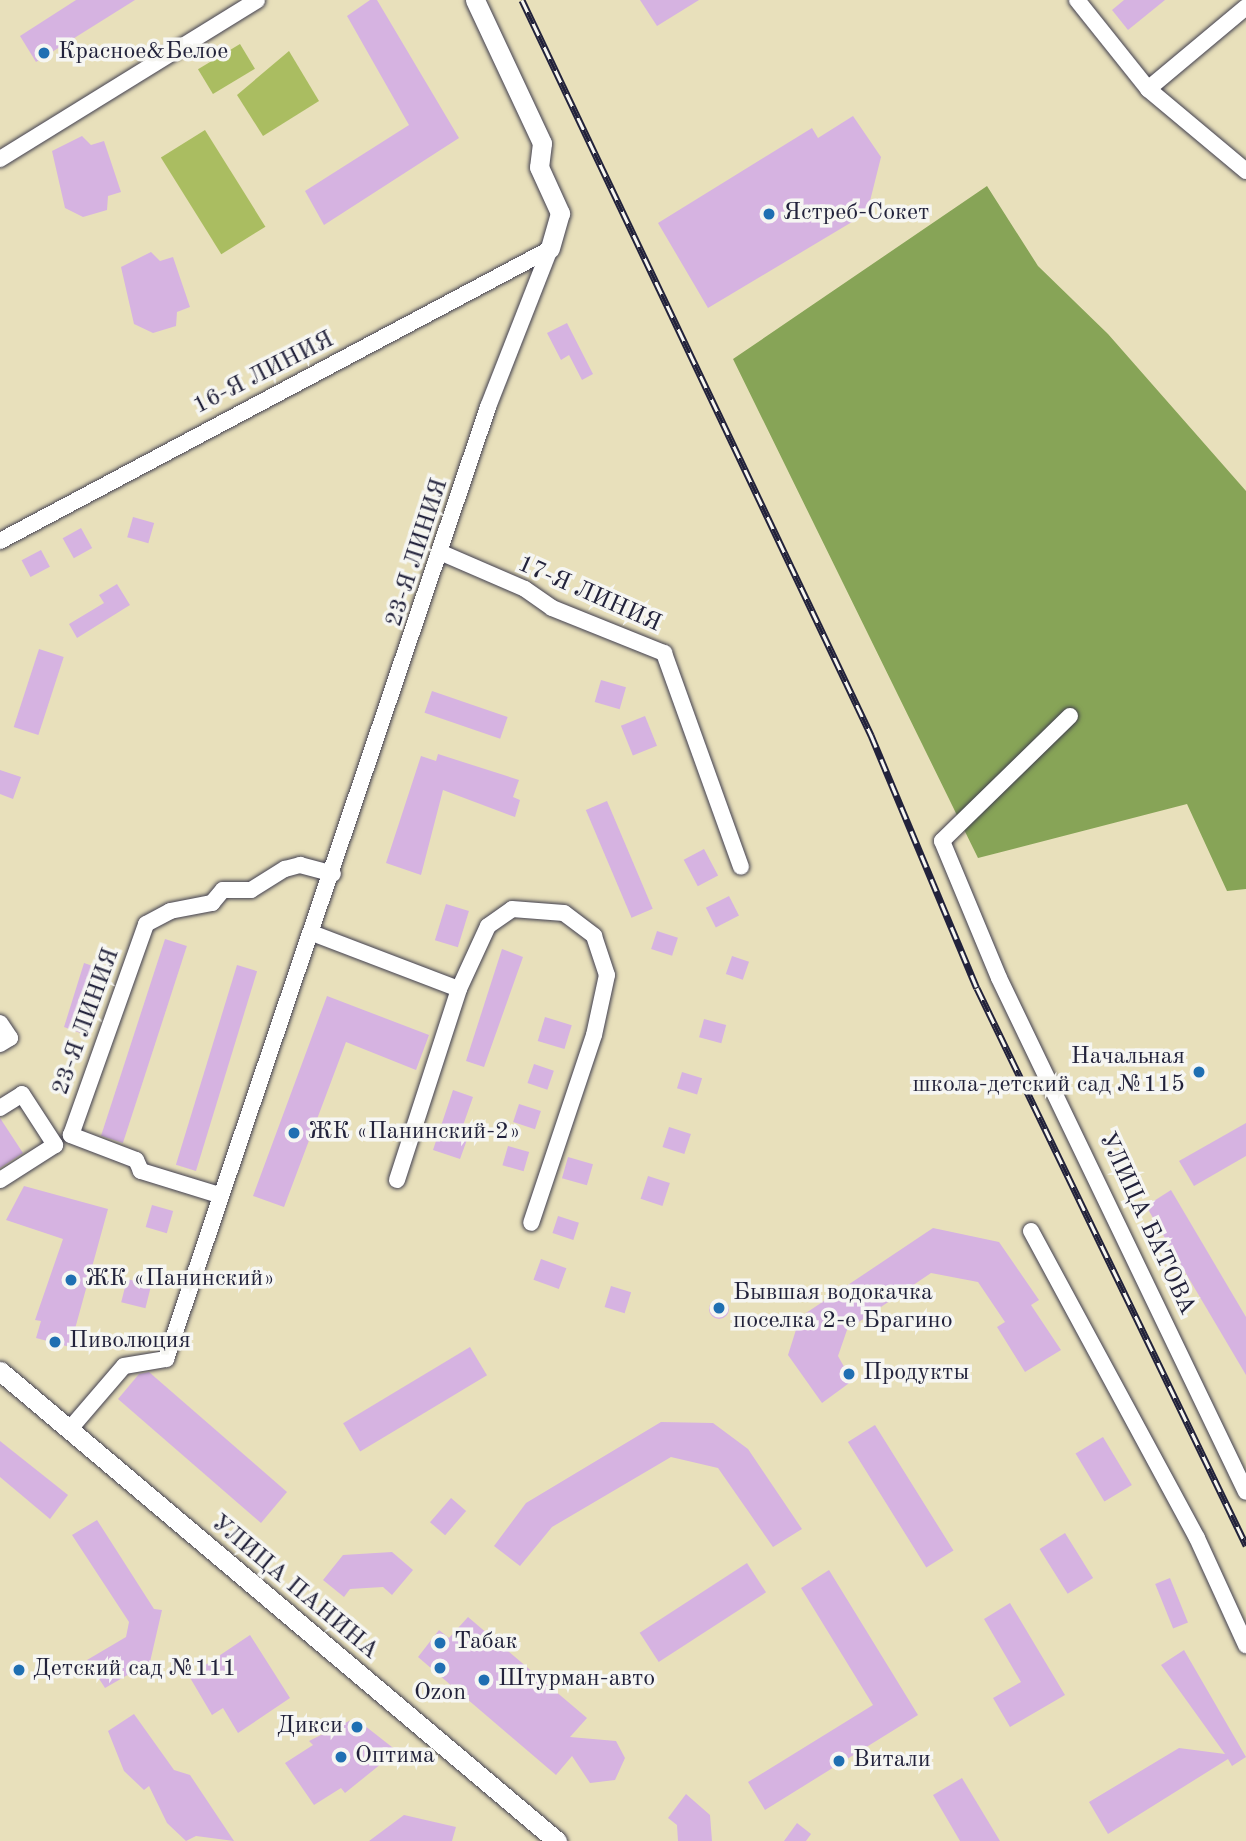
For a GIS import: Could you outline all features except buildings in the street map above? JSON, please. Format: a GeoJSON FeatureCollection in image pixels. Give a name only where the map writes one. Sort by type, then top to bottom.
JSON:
{"type":"FeatureCollection","features":[{"type":"Feature","properties":{"kind":"street"},"geometry":{"type":"LineString","coordinates":[[0,159],[257,0]]}},
{"type":"Feature","properties":{"kind":"street"},"geometry":{"type":"LineString","coordinates":[[475,0],[542,143],[539,167],[560,213],[550,249]]}},
{"type":"Feature","properties":{"kind":"street"},"geometry":{"type":"LineString","coordinates":[[1077,0],[1148,89],[1246,171]]}},
{"type":"Feature","properties":{"kind":"street"},"geometry":{"type":"LineString","coordinates":[[1148,89],[1246,8]]}},
{"type":"Feature","properties":{"kind":"street","name":"16-Я ЛИНИЯ"},"geometry":{"type":"LineString","coordinates":[[0,541],[550,249]]}},
{"type":"Feature","properties":{"kind":"street","name":"23-Я ЛИНИЯ"},"geometry":{"type":"LineString","coordinates":[[69,1430],[124,1366],[166,1359],[219,1195],[334,874],[488,407],[550,249]]}},
{"type":"Feature","properties":{"kind":"street","name":"17-Я ЛИНИЯ"},"geometry":{"type":"LineString","coordinates":[[442,553],[664,653],[741,867]]}},
{"type":"Feature","properties":{"kind":"street","name":"УЛИЦА БАТОВА"},"geometry":{"type":"LineString","coordinates":[[1070,716],[942,841],[999,978],[1246,1492]]}},
{"type":"Feature","properties":{"kind":"street","name":"23-Я ЛИНИЯ"},"geometry":{"type":"LineString","coordinates":[[219,1195],[141,1171],[136,1160],[71,1135],[146,924],[170,911],[212,903],[223,890],[251,890],[285,869],[300,865],[334,874]]}},
{"type":"Feature","properties":{"kind":"street"},"geometry":{"type":"LineString","coordinates":[[397,1180],[473,952],[497,917],[512,909],[545,908],[564,913],[594,936],[607,975],[594,1035],[531,1223]]}},
{"type":"Feature","properties":{"kind":"street"},"geometry":{"type":"LineString","coordinates":[[312,933],[459,989]]}},
{"type":"Feature","properties":{"kind":"street"},"geometry":{"type":"LineString","coordinates":[[0,1023],[9,1038],[0,1044]]}},
{"type":"Feature","properties":{"kind":"street"},"geometry":{"type":"LineString","coordinates":[[0,1108],[22,1094],[55,1145],[0,1180]]}},
{"type":"Feature","properties":{"kind":"street"},"geometry":{"type":"LineString","coordinates":[[1031,1231],[1197,1538],[1246,1645]]}},
{"type":"Feature","properties":{"kind":"street","name":"УЛИЦА ПАНИНА"},"geometry":{"type":"LineString","coordinates":[[0,1371],[557,1841]]}},
{"type":"Feature","properties":{"kind":"green space"},"geometry":{"type":"Polygon","coordinates":[[[240,44],[255,69],[213,94],[198,69],[240,44]]]}},
{"type":"Feature","properties":{"kind":"green space"},"geometry":{"type":"Polygon","coordinates":[[[289,51],[319,101],[263,136],[237,95],[289,51]]]}},
{"type":"Feature","properties":{"kind":"green space"},"geometry":{"type":"Polygon","coordinates":[[[205,130],[265,227],[221,254],[161,158],[205,130]]]}},
{"type":"Feature","properties":{"kind":"green space"},"geometry":{"type":"Polygon","coordinates":[[[987,186],[1038,266],[1108,334],[1246,491],[1246,889],[1227,891],[1187,804],[978,858],[733,359],[987,186]]]}},
{"type":"Feature","properties":{"kind":"railway"},"geometry":{"type":"LineString","coordinates":[[522,0],[871,735],[977,988],[1246,1545]]}},
{"type":"Feature","properties":{"kind":"place","name":"Красное&Белое"},"geometry":{"type":"Point","coordinates":[44,53]}},
{"type":"Feature","properties":{"kind":"place","name":"Ястреб-Сокет"},"geometry":{"type":"Point","coordinates":[769,214]}},
{"type":"Feature","properties":{"kind":"place","name":"Начальная школа-детский сад №115"},"geometry":{"type":"Point","coordinates":[1199,1072]}},
{"type":"Feature","properties":{"kind":"place","name":"ЖК «Панинский-2»"},"geometry":{"type":"Point","coordinates":[294,1133]}},
{"type":"Feature","properties":{"kind":"place","name":"ЖК «Панинский»"},"geometry":{"type":"Point","coordinates":[71,1280]}},
{"type":"Feature","properties":{"kind":"place","name":"Бывшая водокачка поселка 2-е Брагино"},"geometry":{"type":"Point","coordinates":[719,1308]}},
{"type":"Feature","properties":{"kind":"place","name":"Пиволюция"},"geometry":{"type":"Point","coordinates":[55,1342]}},
{"type":"Feature","properties":{"kind":"place","name":"Продукты"},"geometry":{"type":"Point","coordinates":[849,1374]}},
{"type":"Feature","properties":{"kind":"place","name":"Табак"},"geometry":{"type":"Point","coordinates":[440,1643]}},
{"type":"Feature","properties":{"kind":"place","name":"Ozon"},"geometry":{"type":"Point","coordinates":[440,1668]}},
{"type":"Feature","properties":{"kind":"place","name":"Детский сад №111"},"geometry":{"type":"Point","coordinates":[19,1670]}},
{"type":"Feature","properties":{"kind":"place","name":"Штурман-авто"},"geometry":{"type":"Point","coordinates":[484,1680]}},
{"type":"Feature","properties":{"kind":"place","name":"Дикси"},"geometry":{"type":"Point","coordinates":[357,1727]}},
{"type":"Feature","properties":{"kind":"place","name":"Оптима"},"geometry":{"type":"Point","coordinates":[341,1757]}},
{"type":"Feature","properties":{"kind":"place","name":"Витали"},"geometry":{"type":"Point","coordinates":[839,1761]}}]}
